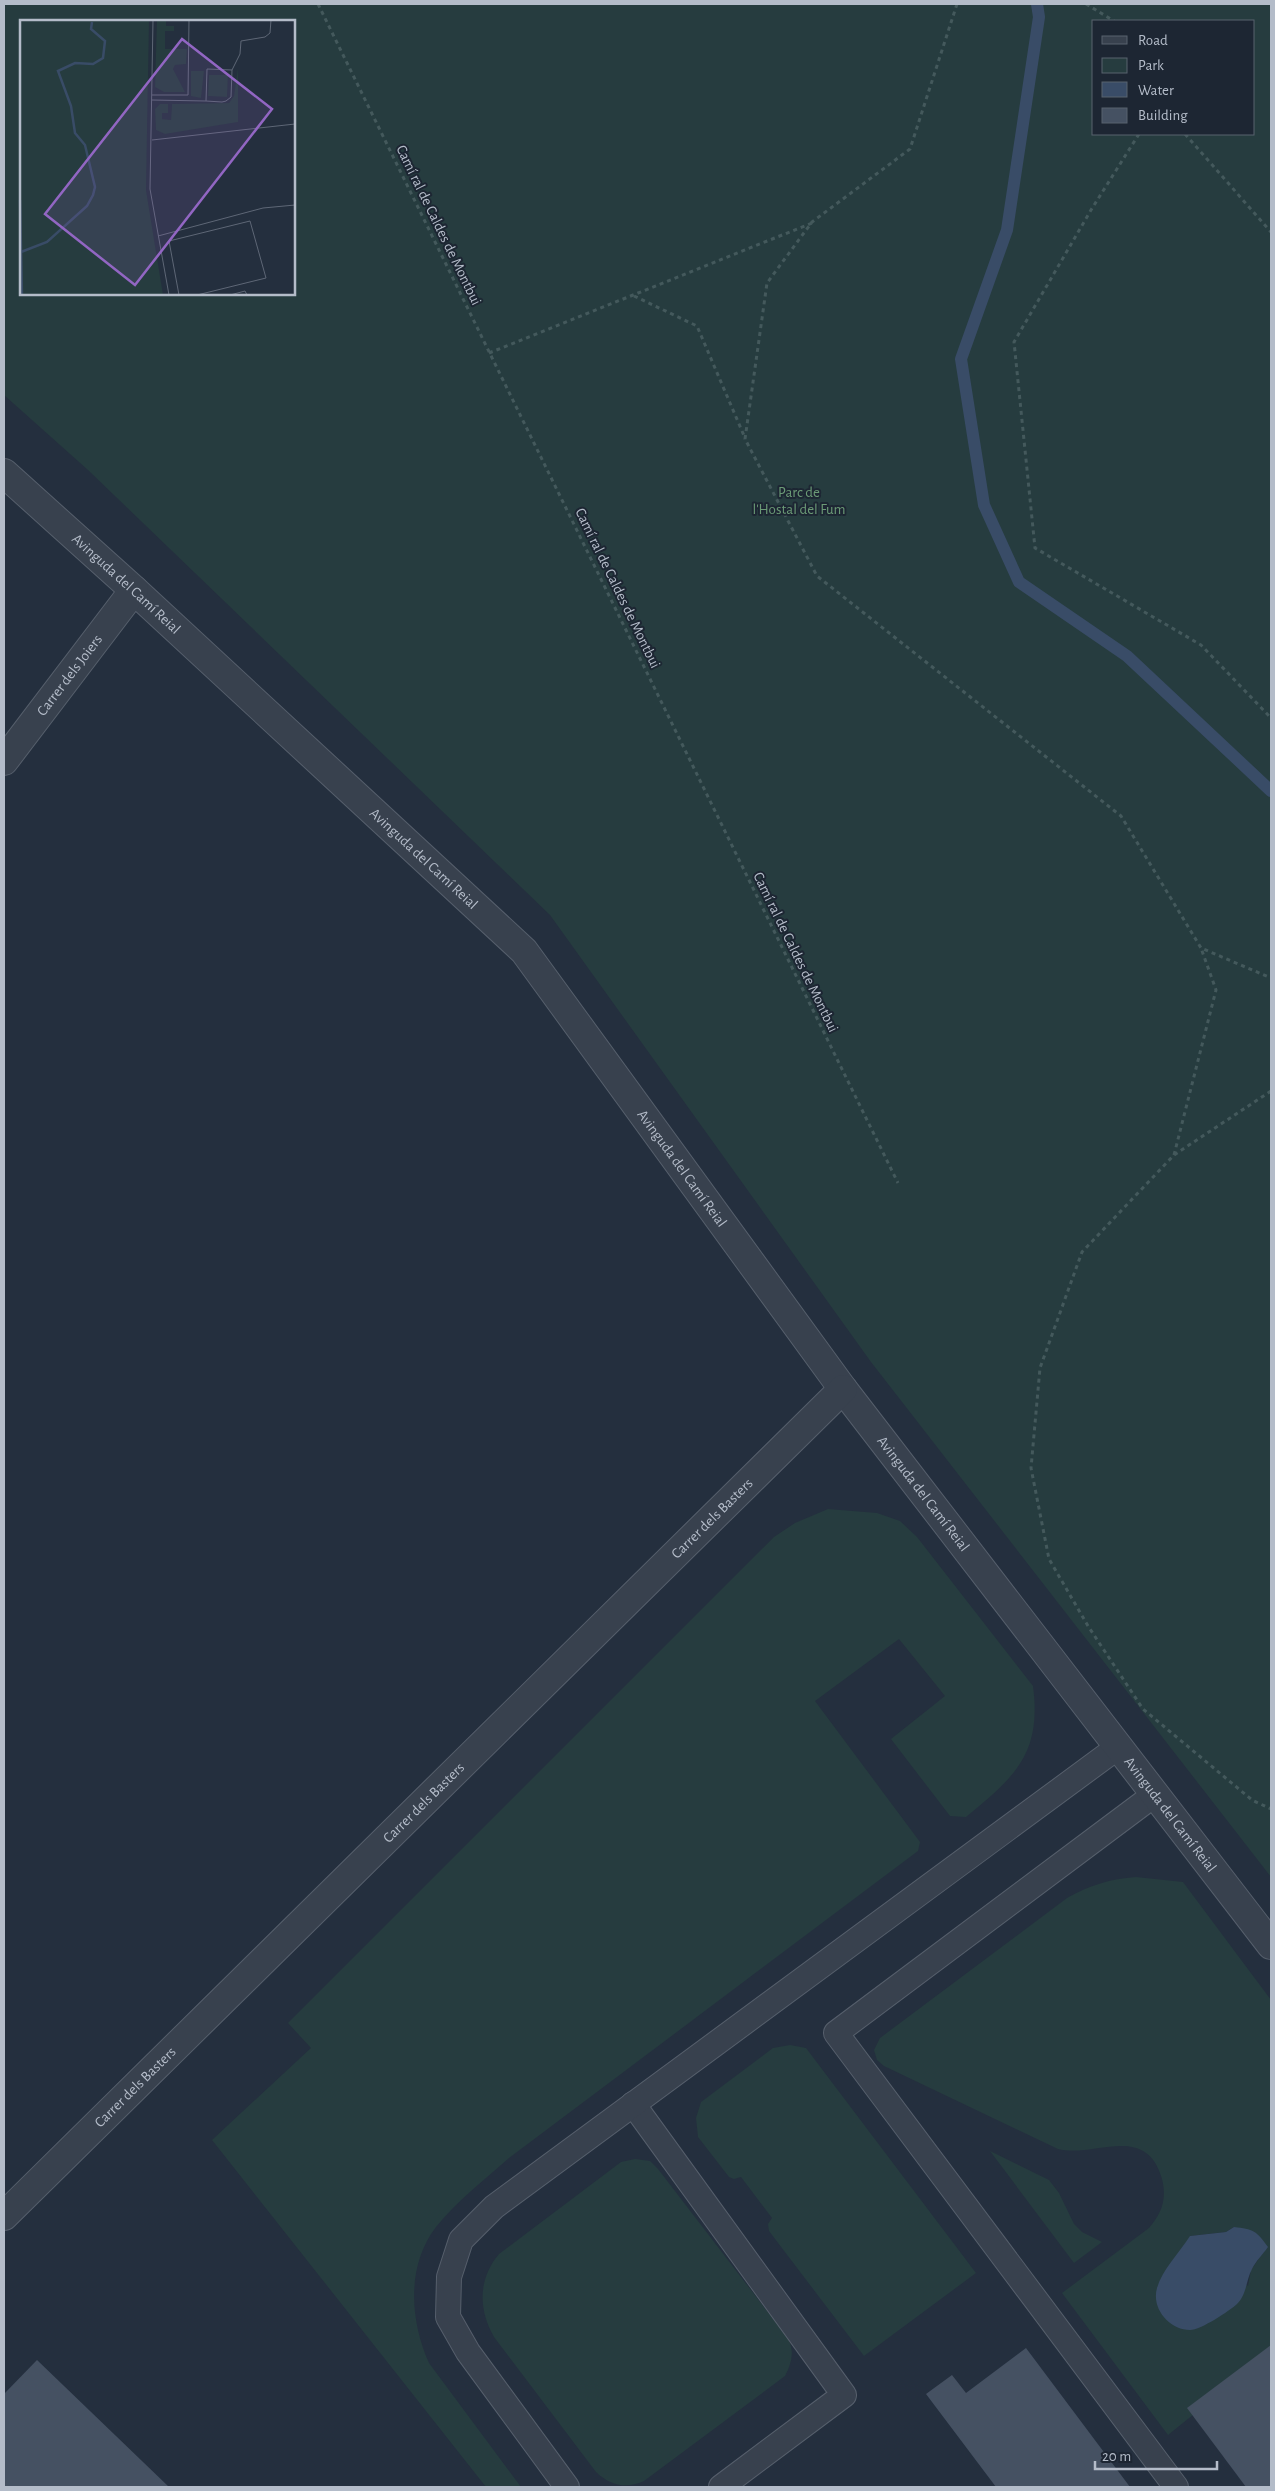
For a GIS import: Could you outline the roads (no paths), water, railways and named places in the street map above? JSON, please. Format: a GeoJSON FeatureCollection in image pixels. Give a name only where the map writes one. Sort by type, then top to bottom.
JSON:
{"type":"FeatureCollection","features":[{"type":"Feature","properties":{"kind":"street","name":"Avinguda del Camí Reial"},"geometry":{"type":"LineString","coordinates":[[4,473],[134,590],[524,951],[843,1389],[1271,1945]]}},
{"type":"Feature","properties":{"kind":"street","name":"Carrer dels Joiers"},"geometry":{"type":"LineString","coordinates":[[4,761],[134,590]]}},
{"type":"Feature","properties":{"kind":"street","name":"Carrer dels Basters"},"geometry":{"type":"LineString","coordinates":[[4,2216],[843,1389]]}},
{"type":"Feature","properties":{"kind":"lane"},"geometry":{"type":"LineString","coordinates":[[567,2487],[468,2352],[448,2317],[449,2277],[461,2240],[494,2207],[1118,1747]]}},
{"type":"Feature","properties":{"kind":"lane"},"geometry":{"type":"LineString","coordinates":[[1154,1795],[836,2033],[1176,2487]]}},
{"type":"Feature","properties":{"kind":"lane"},"geometry":{"type":"LineString","coordinates":[[634,2104],[844,2395],[721,2487]]}},
{"type":"Feature","properties":{"kind":"water"},"geometry":{"type":"Polygon","coordinates":[[[1234,2227],[1254,2232],[1261,2237],[1268,2247],[1252,2269],[1240,2300],[1215,2320],[1195,2329],[1183,2329],[1169,2322],[1160,2311],[1156,2296],[1159,2281],[1172,2261],[1190,2236],[1226,2232],[1234,2227]]]}},
{"type":"Feature","properties":{"kind":"waterway"},"geometry":{"type":"LineString","coordinates":[[1037,4],[1039,17],[1007,230],[961,359],[984,505],[1019,582],[1127,656],[1271,791]]}},
{"type":"Feature","properties":{"kind":"park label","name":"Parc de l'Hostal del Fum"},"geometry":{"type":"Point","coordinates":[799,500]}}]}
